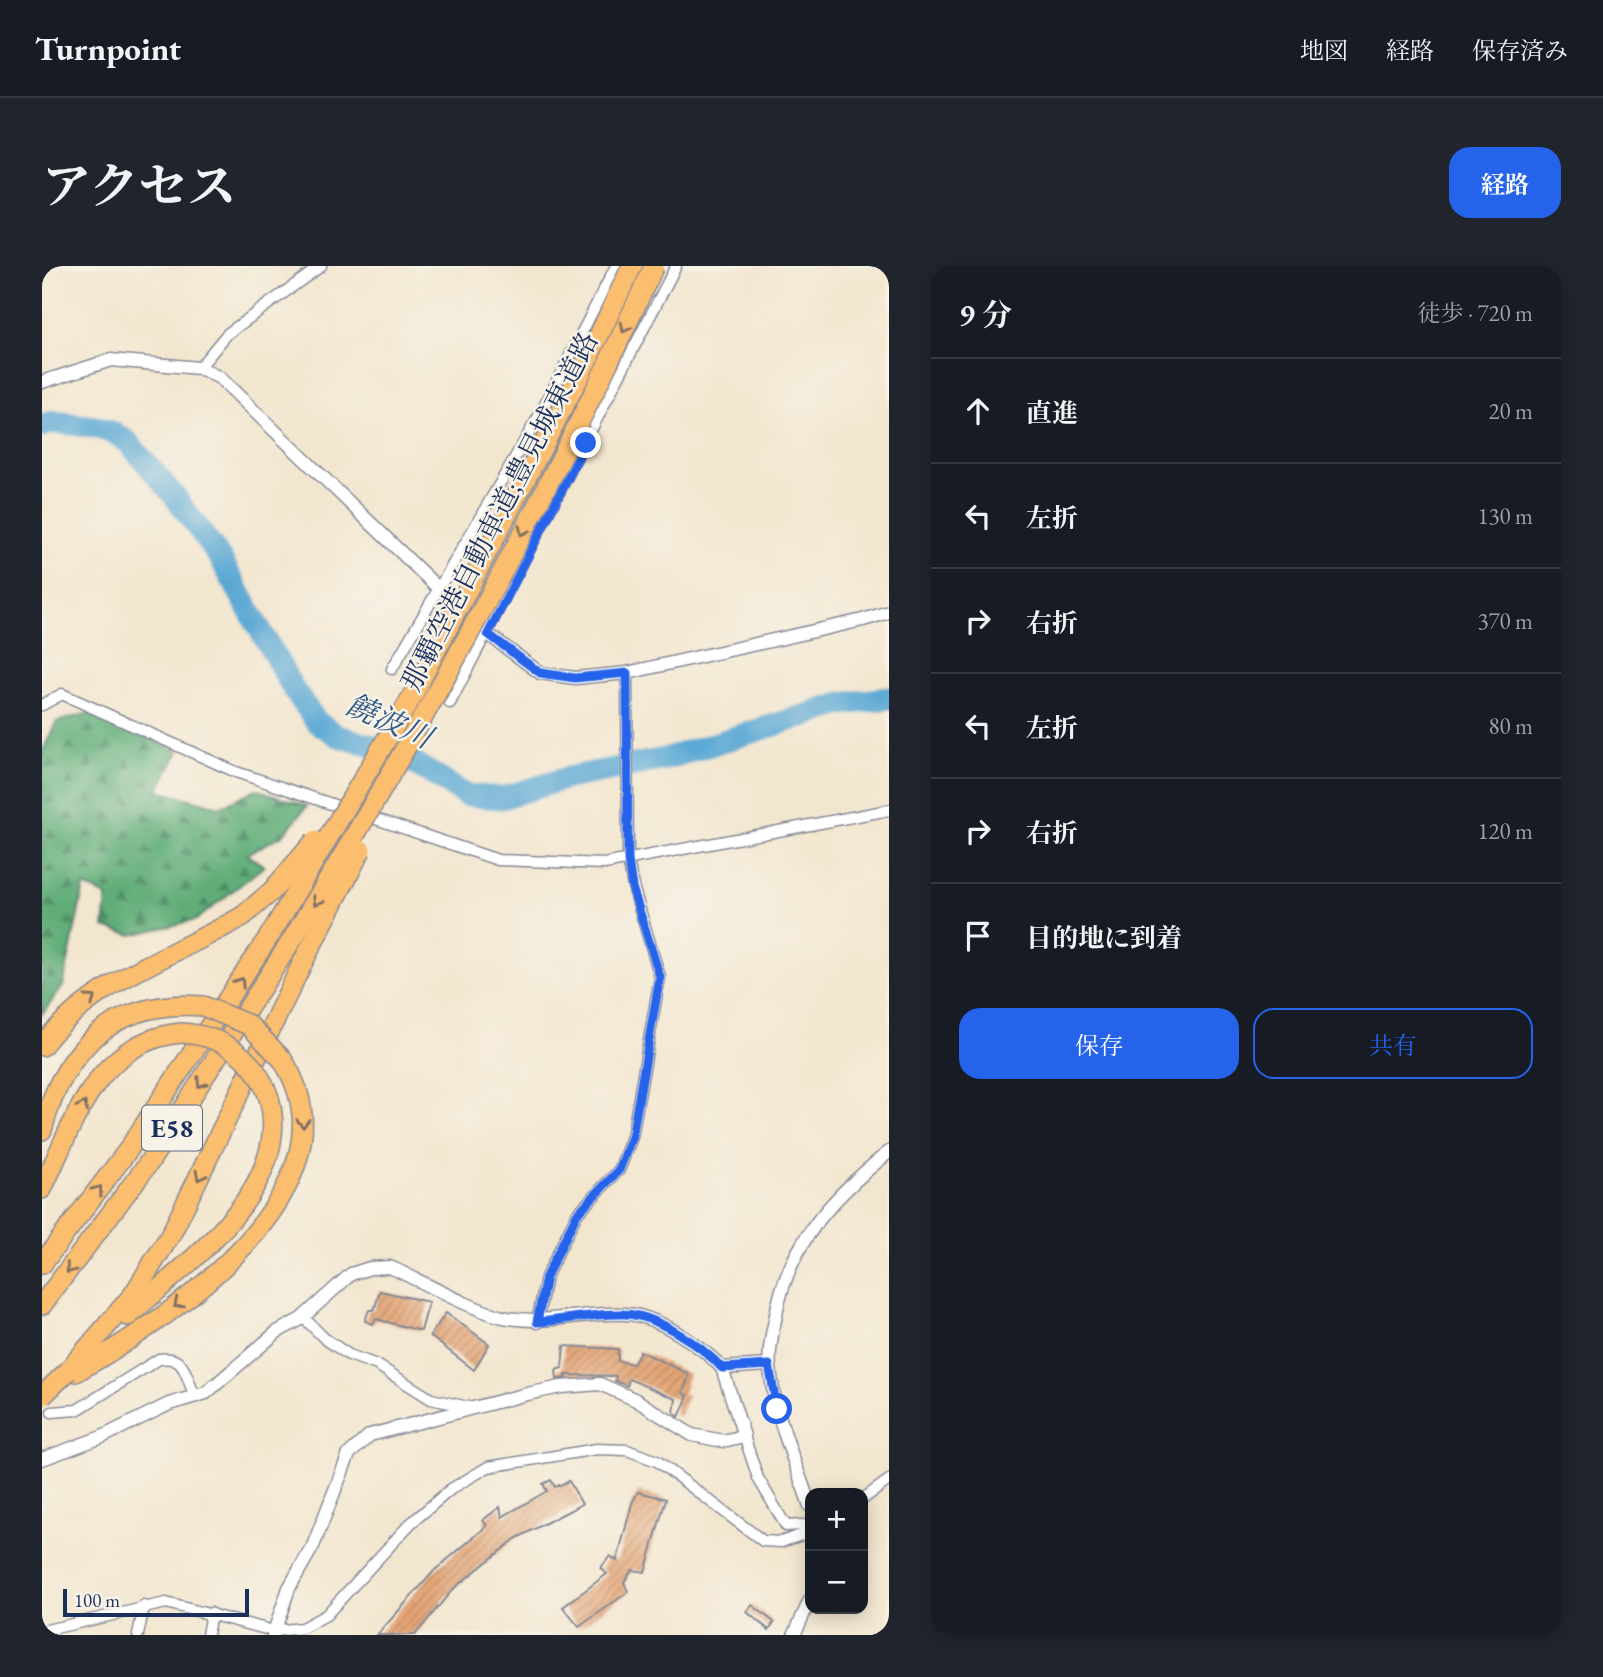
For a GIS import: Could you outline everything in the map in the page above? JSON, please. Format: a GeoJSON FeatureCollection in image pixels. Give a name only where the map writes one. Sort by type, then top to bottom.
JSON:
{"type":"FeatureCollection","features":[{"type":"Feature","properties":{"kind":"highway","name":"那覇空港自動車道;豊見城東道路"},"geometry":{"type":"LineString","coordinates":[[42,1264],[128,1150],[272,932],[410,701],[632,266]]}},
{"type":"Feature","properties":{"kind":"highway","name":"那覇空港自動車道;豊見城東道路"},"geometry":{"type":"LineString","coordinates":[[42,1305],[148,1164],[366,819],[513,550],[654,266]]}},
{"type":"Feature","properties":{"kind":"highway"},"geometry":{"type":"LineString","coordinates":[[42,1046],[66,1017],[114,983],[243,916],[306,854],[331,817],[447,615],[495,539]]}},
{"type":"Feature","properties":{"kind":"highway"},"geometry":{"type":"LineString","coordinates":[[45,1399],[103,1334],[152,1267],[192,1192],[304,960],[382,811],[463,642]]}},
{"type":"Feature","properties":{"kind":"highway"},"geometry":{"type":"LineString","coordinates":[[42,1130],[53,1097],[67,1071],[104,1029],[131,1013],[153,1006],[203,1006],[249,1025],[282,1059],[299,1092],[304,1125],[296,1163],[276,1205],[244,1244],[163,1316],[45,1399]]}},
{"type":"Feature","properties":{"kind":"highway"},"geometry":{"type":"LineString","coordinates":[[42,1189],[89,1093],[127,1049],[148,1039],[181,1033],[212,1037],[240,1053],[260,1075],[270,1098],[274,1125],[273,1141],[260,1178],[235,1215],[68,1371]]}},
{"type":"Feature","properties":{"kind":"street"},"geometry":{"type":"LineString","coordinates":[[200,368],[227,334],[321,266]]}},
{"type":"Feature","properties":{"kind":"street"},"geometry":{"type":"LineString","coordinates":[[392,669],[539,416],[616,266]]}},
{"type":"Feature","properties":{"kind":"street"},"geometry":{"type":"LineString","coordinates":[[450,703],[676,266]]}},
{"type":"Feature","properties":{"kind":"street"},"geometry":{"type":"LineString","coordinates":[[42,382],[111,360],[200,368],[220,379],[439,589],[488,634],[540,673],[575,678],[627,673],[863,621],[889,612]]}},
{"type":"Feature","properties":{"kind":"street"},"geometry":{"type":"LineString","coordinates":[[539,416],[586,443]]}},
{"type":"Feature","properties":{"kind":"street"},"geometry":{"type":"LineString","coordinates":[[537,1322],[546,1277],[577,1214],[619,1170],[632,1137],[660,977],[632,887],[628,860],[627,673]]}},
{"type":"Feature","properties":{"kind":"street"},"geometry":{"type":"LineString","coordinates":[[42,705],[62,694],[236,772],[498,860],[604,864],[889,810]]}},
{"type":"Feature","properties":{"kind":"street"},"geometry":{"type":"LineString","coordinates":[[805,1491],[777,1409],[769,1365],[775,1318],[784,1280],[806,1234],[841,1192],[889,1152]]}},
{"type":"Feature","properties":{"kind":"street"},"geometry":{"type":"LineString","coordinates":[[42,1459],[102,1437],[194,1394],[206,1393],[277,1332],[303,1317],[351,1273],[390,1267],[499,1316],[537,1322],[625,1314],[644,1317],[706,1350],[722,1368],[769,1502],[786,1525],[805,1529]]}},
{"type":"Feature","properties":{"kind":"street"},"geometry":{"type":"LineString","coordinates":[[303,1317],[325,1339],[349,1355],[377,1365],[431,1399],[476,1409]]}},
{"type":"Feature","properties":{"kind":"street"},"geometry":{"type":"LineString","coordinates":[[45,1399],[77,1410],[159,1359],[172,1357],[180,1362],[194,1394]]}},
{"type":"Feature","properties":{"kind":"street"},"geometry":{"type":"LineString","coordinates":[[722,1368],[769,1365]]}},
{"type":"Feature","properties":{"kind":"street"},"geometry":{"type":"LineString","coordinates":[[273,1633],[289,1588],[313,1546],[349,1454],[370,1435],[561,1387],[600,1384],[636,1400],[692,1435],[723,1441],[744,1436]]}},
{"type":"Feature","properties":{"kind":"street"},"geometry":{"type":"LineString","coordinates":[[42,1631],[166,1603],[211,1613],[273,1633],[302,1628],[326,1615],[410,1524],[451,1489],[488,1466],[597,1449],[628,1450],[657,1461],[764,1541],[781,1542],[805,1530]]}},
{"type":"Feature","properties":{"kind":"street"},"geometry":{"type":"LineString","coordinates":[[868,1495],[889,1480]]}},
{"type":"Feature","properties":{"kind":"street"},"geometry":{"type":"LineString","coordinates":[[138,1635],[144,1606]]}},
{"type":"Feature","properties":{"kind":"street"},"geometry":{"type":"LineString","coordinates":[[794,1635],[805,1611]]}},
{"type":"Feature","properties":{"kind":"street"},"geometry":{"type":"LineString","coordinates":[[206,1635],[211,1613]]}},
{"type":"Feature","properties":{"kind":"green space"},"geometry":{"type":"Polygon","coordinates":[[[89,713],[179,751],[158,791],[220,807],[256,789],[307,806],[283,835],[247,854],[264,866],[196,920],[132,935],[104,927],[107,896],[84,886],[63,986],[42,1014],[42,753],[56,722],[89,713]]]}},
{"type":"Feature","properties":{"kind":"building"},"geometry":{"type":"Polygon","coordinates":[[[380,1291],[429,1302],[421,1331],[376,1319],[373,1324],[365,1321],[369,1310],[374,1310],[380,1291]]]}},
{"type":"Feature","properties":{"kind":"building"},"geometry":{"type":"Polygon","coordinates":[[[446,1313],[489,1344],[474,1370],[430,1336],[446,1313]]]}},
{"type":"Feature","properties":{"kind":"building"},"geometry":{"type":"Polygon","coordinates":[[[564,1346],[618,1349],[618,1361],[633,1364],[640,1351],[689,1374],[683,1393],[688,1396],[679,1417],[674,1413],[676,1399],[629,1379],[627,1386],[615,1381],[616,1376],[566,1375],[566,1378],[557,1379],[556,1370],[562,1368],[564,1346]]]}},
{"type":"Feature","properties":{"kind":"building"},"geometry":{"type":"Polygon","coordinates":[[[551,1480],[555,1487],[569,1481],[582,1504],[515,1539],[453,1589],[415,1635],[377,1635],[435,1570],[487,1526],[483,1520],[500,1507],[502,1517],[547,1491],[543,1484],[551,1480]]]}},
{"type":"Feature","properties":{"kind":"building"},"geometry":{"type":"Polygon","coordinates":[[[638,1492],[666,1499],[645,1572],[632,1570],[624,1582],[628,1592],[579,1627],[563,1607],[607,1574],[601,1568],[610,1556],[617,1561],[632,1503],[638,1492]]]}},
{"type":"Feature","properties":{"kind":"building"},"geometry":{"type":"Polygon","coordinates":[[[752,1605],[774,1622],[769,1630],[747,1612],[752,1605]]]}},
{"type":"Feature","properties":{"kind":"waterway","name":"饒波川"},"geometry":{"type":"LineString","coordinates":[[42,426],[53,422],[95,427],[114,433],[128,442],[173,494],[220,558],[295,692],[317,722],[338,736],[399,754],[466,795],[502,798],[567,778],[665,759],[842,704],[889,698]]}},
{"type":"Feature","properties":{"kind":"route"},"geometry":{"type":"LineString","coordinates":[[586,443],[488,634],[540,673],[575,678],[627,673],[628,860],[632,887],[660,977],[632,1137],[619,1170],[577,1214],[546,1277],[537,1322],[625,1314],[644,1317],[706,1350],[722,1368],[769,1365],[777,1409]]}}]}
